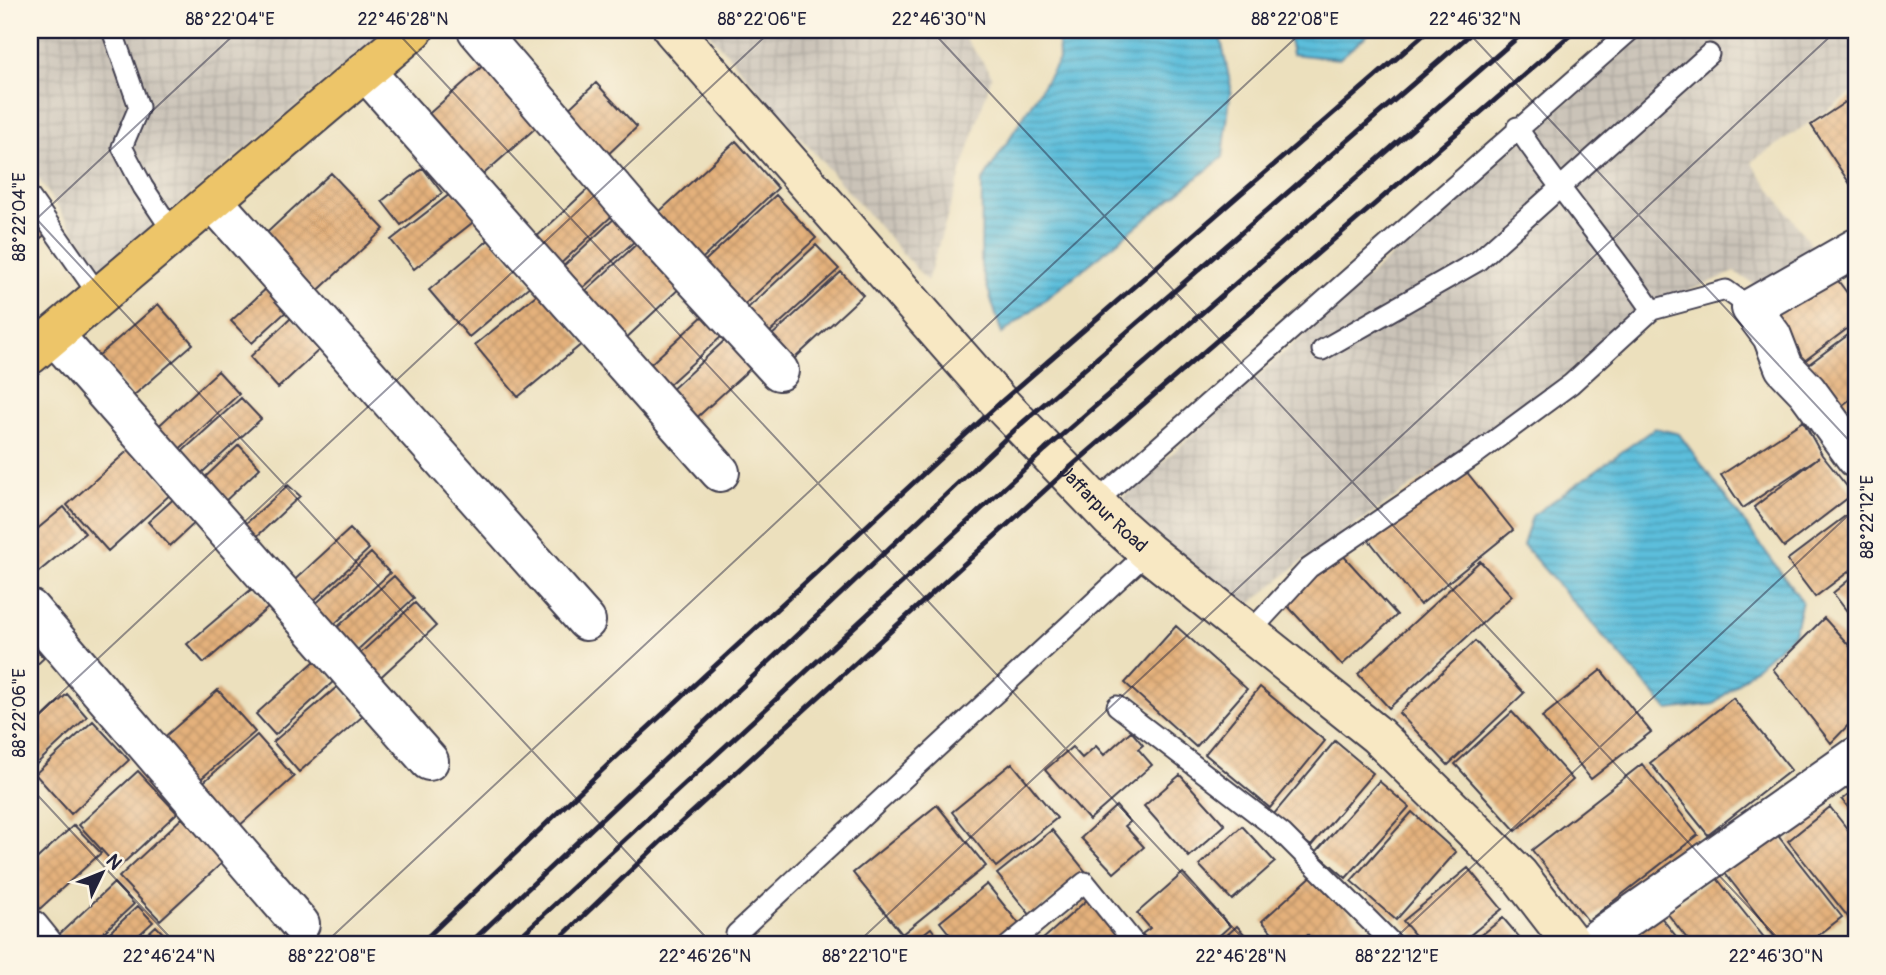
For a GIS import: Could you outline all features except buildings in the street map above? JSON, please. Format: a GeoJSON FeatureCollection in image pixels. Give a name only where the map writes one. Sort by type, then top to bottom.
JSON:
{"type":"FeatureCollection","features":[{"type":"Feature","properties":{"kind":"main road"},"geometry":{"type":"LineString","coordinates":[[42,345],[414,30]]}},
{"type":"Feature","properties":{"kind":"street"},"geometry":{"type":"LineString","coordinates":[[477,30],[635,214],[779,371]]}},
{"type":"Feature","properties":{"kind":"street","name":"Jaffarpur Road"},"geometry":{"type":"LineString","coordinates":[[673,30],[1000,403],[1096,502],[1148,552],[1377,735],[1519,875],[1573,945]]}},
{"type":"Feature","properties":{"kind":"street"},"geometry":{"type":"LineString","coordinates":[[365,71],[720,472]]}},
{"type":"Feature","properties":{"kind":"street"},"geometry":{"type":"LineString","coordinates":[[214,202],[586,621]]}},
{"type":"Feature","properties":{"kind":"street"},"geometry":{"type":"LineString","coordinates":[[1856,248],[1751,308],[1772,336],[1784,367],[1807,391],[1856,458]]}},
{"type":"Feature","properties":{"kind":"street"},"geometry":{"type":"LineString","coordinates":[[42,345],[429,761]]}},
{"type":"Feature","properties":{"kind":"street"},"geometry":{"type":"LineString","coordinates":[[30,609],[300,924]]}},
{"type":"Feature","properties":{"kind":"street"},"geometry":{"type":"LineString","coordinates":[[1589,945],[1856,757]]}},
{"type":"Feature","properties":{"kind":"street"},"geometry":{"type":"LineString","coordinates":[[30,929],[43,945]]}},
{"type":"Feature","properties":{"kind":"lane"},"geometry":{"type":"LineString","coordinates":[[112,30],[139,107],[122,147],[143,187],[175,234]]}},
{"type":"Feature","properties":{"kind":"lane"},"geometry":{"type":"LineString","coordinates":[[1096,502],[1517,127],[1631,30]]}},
{"type":"Feature","properties":{"kind":"lane"},"geometry":{"type":"LineString","coordinates":[[1322,350],[1478,261],[1709,54]]}},
{"type":"Feature","properties":{"kind":"lane"},"geometry":{"type":"LineString","coordinates":[[1517,127],[1558,189],[1607,244],[1652,310]]}},
{"type":"Feature","properties":{"kind":"lane"},"geometry":{"type":"LineString","coordinates":[[30,197],[100,297]]}},
{"type":"Feature","properties":{"kind":"lane"},"geometry":{"type":"LineString","coordinates":[[1249,633],[1309,568],[1472,457],[1571,384],[1652,310],[1726,290],[1751,308]]}},
{"type":"Feature","properties":{"kind":"lane"},"geometry":{"type":"LineString","coordinates":[[735,941],[1148,552]]}},
{"type":"Feature","properties":{"kind":"lane"},"geometry":{"type":"LineString","coordinates":[[1117,706],[1282,833],[1390,944]]}},
{"type":"Feature","properties":{"kind":"lane"},"geometry":{"type":"LineString","coordinates":[[1010,945],[1085,882],[1136,945]]}},
{"type":"Feature","properties":{"kind":"shaded area"},"geometry":{"type":"Polygon","coordinates":[[[30,30],[387,30],[100,271],[30,166],[30,30]]]}},
{"type":"Feature","properties":{"kind":"shaded area"},"geometry":{"type":"Polygon","coordinates":[[[706,30],[959,30],[992,75],[927,281],[706,30]]]}},
{"type":"Feature","properties":{"kind":"shaded area"},"geometry":{"type":"Polygon","coordinates":[[[1649,30],[1856,30],[1856,91],[1751,162],[1815,250],[1765,291],[1735,272],[1643,309],[1525,410],[1306,558],[1245,608],[1116,504],[1477,179],[1649,30]]]}},
{"type":"Feature","properties":{"kind":"water"},"geometry":{"type":"Polygon","coordinates":[[[1058,30],[1219,30],[1231,87],[1223,157],[1002,334],[981,267],[982,182],[1059,60],[1058,30]]]}},
{"type":"Feature","properties":{"kind":"water"},"geometry":{"type":"Polygon","coordinates":[[[1287,30],[1373,30],[1339,59],[1292,54],[1287,30]]]}},
{"type":"Feature","properties":{"kind":"water"},"geometry":{"type":"Polygon","coordinates":[[[1655,428],[1679,434],[1802,601],[1794,634],[1714,704],[1668,710],[1523,545],[1532,516],[1655,428]]]}},
{"type":"Feature","properties":{"kind":"railway"},"geometry":{"type":"LineString","coordinates":[[419,945],[613,760],[1000,403],[1429,30]]}},
{"type":"Feature","properties":{"kind":"railway"},"geometry":{"type":"LineString","coordinates":[[468,945],[1021,424],[1475,30]]}},
{"type":"Feature","properties":{"kind":"railway"},"geometry":{"type":"LineString","coordinates":[[511,945],[1045,450],[1526,30]]}},
{"type":"Feature","properties":{"kind":"railway"},"geometry":{"type":"LineString","coordinates":[[553,945],[675,828],[1066,471],[1576,30]]}}]}
